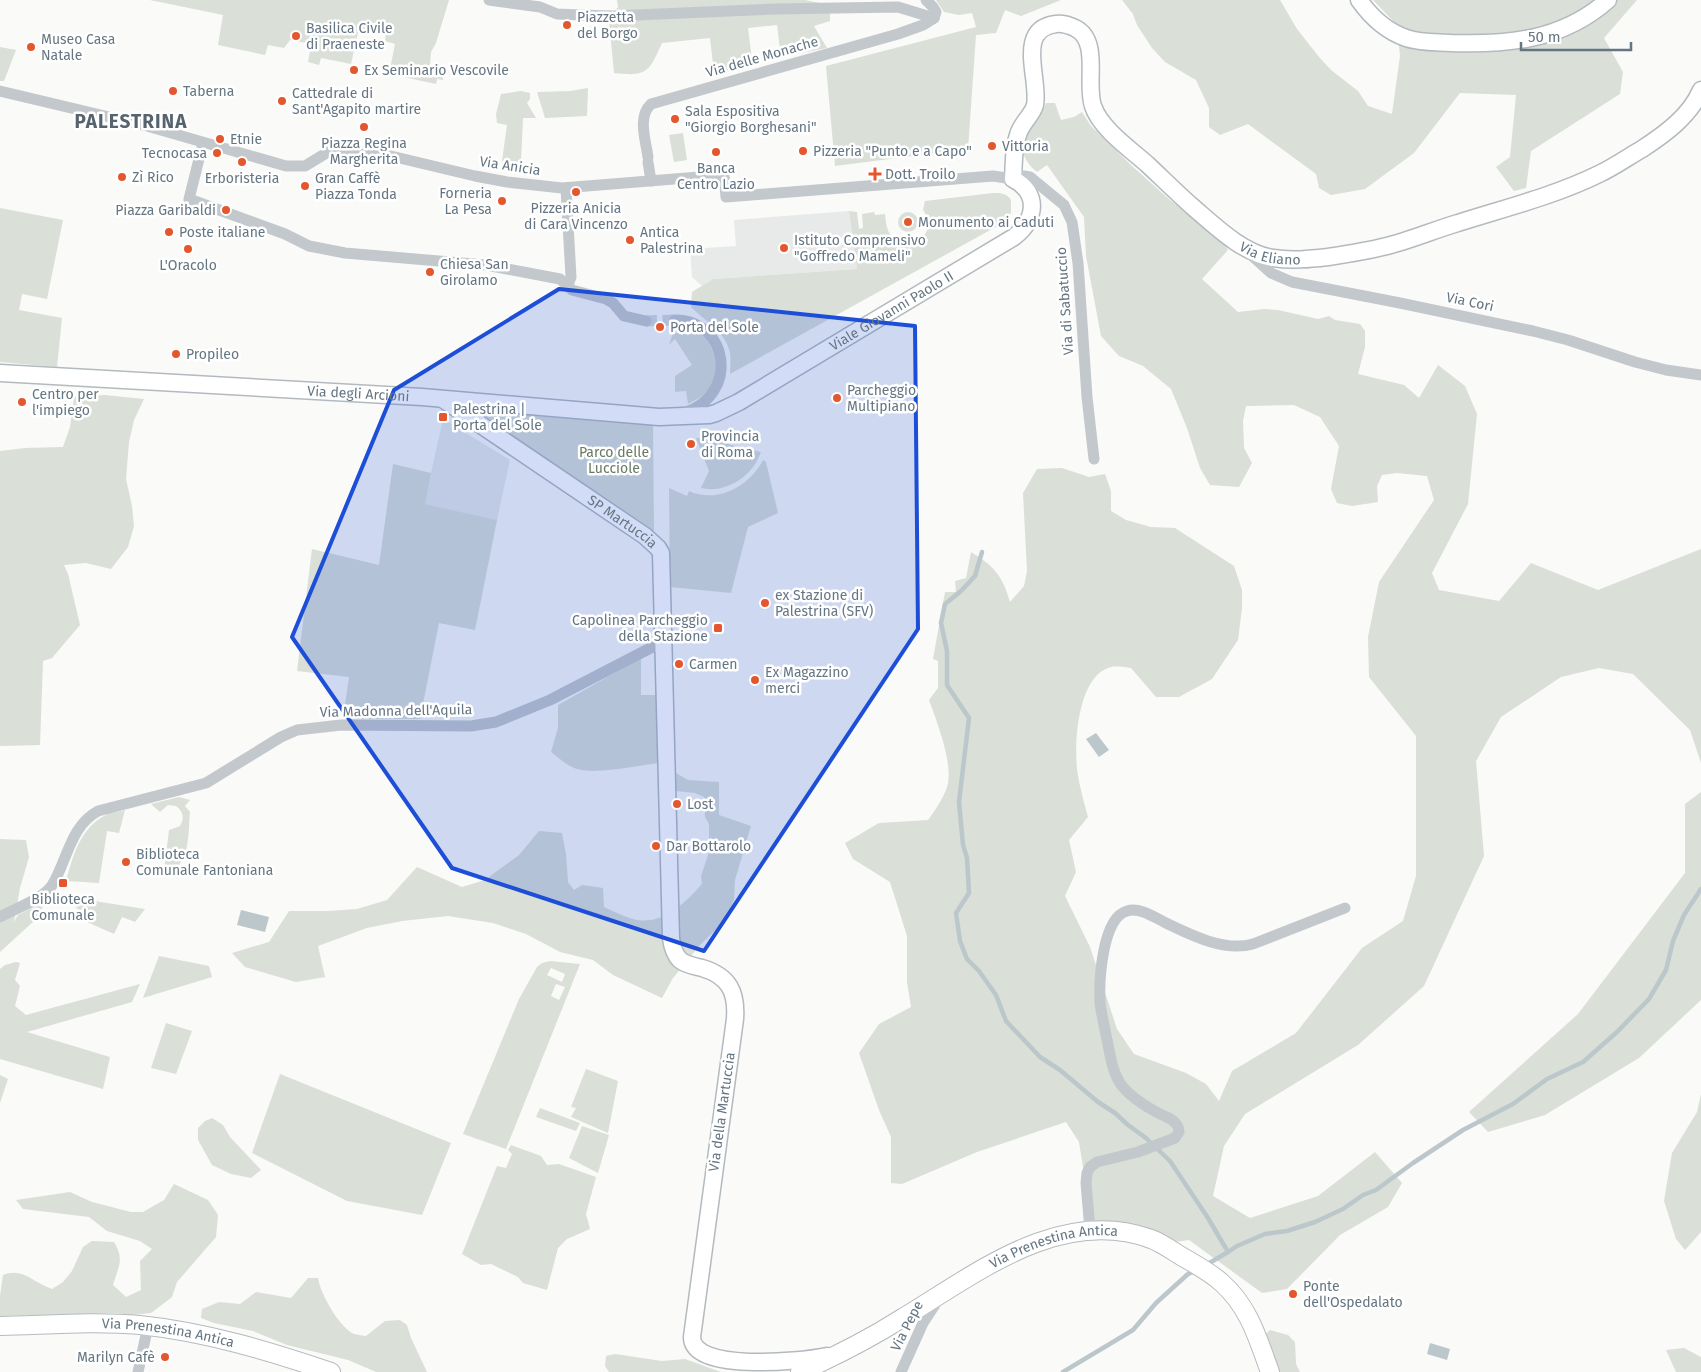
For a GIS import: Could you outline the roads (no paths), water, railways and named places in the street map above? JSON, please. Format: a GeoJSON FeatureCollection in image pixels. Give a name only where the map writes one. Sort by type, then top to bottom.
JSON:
{"type":"FeatureCollection","features":[{"type":"Feature","properties":{"kind":"main road","name":"Via Prenestina Antica"},"geometry":{"type":"LineString","coordinates":[[800,1372],[874,1336],[941,1294],[1023,1247],[1051,1237],[1090,1230],[1124,1232],[1154,1240],[1209,1273],[1232,1293],[1242,1306],[1252,1324],[1270,1372]]}},
{"type":"Feature","properties":{"kind":"main road","name":"Via Prenestina Antica"},"geometry":{"type":"LineString","coordinates":[[0,1326],[98,1323],[181,1330],[277,1354],[332,1372]]}},
{"type":"Feature","properties":{"kind":"street"},"geometry":{"type":"LineString","coordinates":[[489,0],[540,8],[557,14],[612,16],[776,9],[898,7],[934,18],[936,12],[926,0]]}},
{"type":"Feature","properties":{"kind":"street"},"geometry":{"type":"LineString","coordinates":[[1359,0],[1376,20],[1405,38],[1428,42],[1485,44],[1514,42],[1545,35],[1582,18],[1608,0]]}},
{"type":"Feature","properties":{"kind":"street","name":"Via delle Monache"},"geometry":{"type":"LineString","coordinates":[[651,180],[643,119],[645,111],[651,104],[898,34],[934,18]]}},
{"type":"Feature","properties":{"kind":"street","name":"Via Eliano"},"geometry":{"type":"LineString","coordinates":[[1018,182],[1016,143],[1018,134],[1034,107],[1036,93],[1032,48],[1034,39],[1039,31],[1052,24],[1065,23],[1079,30],[1087,39],[1092,104],[1104,125],[1194,208],[1241,246],[1260,255],[1277,259],[1304,260],[1344,255],[1388,246],[1533,200],[1602,173],[1651,142],[1681,118],[1696,100],[1701,90]]}},
{"type":"Feature","properties":{"kind":"street"},"geometry":{"type":"LineString","coordinates":[[0,91],[147,126],[204,143],[189,198],[285,234],[309,246],[345,253],[486,265],[560,279],[572,290],[606,299],[613,303],[624,316],[646,321]]}},
{"type":"Feature","properties":{"kind":"street","name":"Via Anicia"},"geometry":{"type":"LineString","coordinates":[[204,143],[294,167],[305,166],[328,152],[390,156],[507,182],[566,188],[724,175]]}},
{"type":"Feature","properties":{"kind":"street","name":"Via di Sabatuccio"},"geometry":{"type":"LineString","coordinates":[[724,175],[726,197],[998,176],[1018,182],[1024,176],[1030,177],[1064,205],[1072,222],[1078,263],[1087,397],[1094,459]]}},
{"type":"Feature","properties":{"kind":"street","name":"Viale Giovanni Paolo II"},"geometry":{"type":"LineString","coordinates":[[716,413],[739,402],[1014,237],[1026,226],[1032,208],[1029,193],[1018,182]]}},
{"type":"Feature","properties":{"kind":"street"},"geometry":{"type":"LineString","coordinates":[[566,188],[571,277],[568,285]]}},
{"type":"Feature","properties":{"kind":"street","name":"Via Cori"},"geometry":{"type":"LineString","coordinates":[[1241,246],[1268,270],[1286,281],[1534,331],[1635,362],[1666,370],[1701,375]]}},
{"type":"Feature","properties":{"kind":"street"},"geometry":{"type":"LineString","coordinates":[[675,320],[693,324],[709,336],[720,354],[720,384],[723,397],[729,403],[739,402]]}},
{"type":"Feature","properties":{"kind":"street"},"geometry":{"type":"LineString","coordinates":[[675,416],[695,409],[709,398],[716,389],[721,371]]}},
{"type":"Feature","properties":{"kind":"street","name":"Via degli Arcioni"},"geometry":{"type":"LineString","coordinates":[[0,373],[442,399],[640,416],[698,416],[716,413]]}},
{"type":"Feature","properties":{"kind":"street","name":"SP Martuccia"},"geometry":{"type":"LineString","coordinates":[[442,399],[645,536],[658,548],[662,559],[666,752]]}},
{"type":"Feature","properties":{"kind":"street","name":"Via Madonna dell'Aquila"},"geometry":{"type":"LineString","coordinates":[[0,917],[50,888],[79,827],[92,814],[104,809],[206,783],[281,736],[297,730],[341,725],[472,726],[496,722],[550,700],[664,641]]}},
{"type":"Feature","properties":{"kind":"street","name":"Via della Martuccia"},"geometry":{"type":"LineString","coordinates":[[666,752],[670,932],[673,947],[676,955],[684,963],[714,973],[726,982],[732,989],[736,1004],[692,1337],[694,1348],[700,1357],[707,1362],[742,1368],[788,1363],[843,1352]]}},
{"type":"Feature","properties":{"kind":"street"},"geometry":{"type":"LineString","coordinates":[[1090,1230],[1086,1183],[1088,1170],[1097,1162],[1145,1150],[1178,1136],[1179,1132],[1178,1126],[1169,1118],[1141,1103],[1131,1095],[1118,1080],[1111,1062],[1101,1011],[1100,984],[1104,949],[1116,918],[1127,911],[1140,911],[1192,935],[1213,942],[1239,946],[1253,944],[1345,908]]}},
{"type":"Feature","properties":{"kind":"street","name":"Via Pepe"},"geometry":{"type":"LineString","coordinates":[[901,1372],[923,1324],[941,1294]]}},
{"type":"Feature","properties":{"kind":"street"},"geometry":{"type":"LineString","coordinates":[[138,1372],[148,1326]]}},
{"type":"Feature","properties":{"kind":"waterway"},"geometry":{"type":"LineString","coordinates":[[982,552],[975,576],[945,604],[941,623],[947,651],[947,685],[969,718],[959,802],[963,845],[967,858],[969,893],[956,913],[960,941],[967,959],[979,971],[996,995],[1006,1021],[1040,1057],[1060,1070],[1098,1102],[1115,1113],[1146,1138],[1170,1161],[1228,1252]]}},
{"type":"Feature","properties":{"kind":"waterway"},"geometry":{"type":"LineString","coordinates":[[1206,1265],[1237,1246],[1265,1234],[1287,1231],[1315,1222],[1343,1209],[1363,1195],[1376,1190],[1463,1130],[1513,1104],[1547,1079],[1583,1062],[1617,1032],[1649,999],[1666,970],[1673,941],[1684,915],[1701,889]]}},
{"type":"Feature","properties":{"kind":"waterway"},"geometry":{"type":"LineString","coordinates":[[1063,1372],[1133,1330],[1156,1303],[1188,1274],[1197,1270]]}},
{"type":"Feature","properties":{"kind":"tunnel"},"geometry":{"type":"LineString","coordinates":[[646,321],[675,320]]}},
{"type":"Feature","properties":{"kind":"place","name":"Piazzetta del Borgo"},"geometry":{"type":"Point","coordinates":[567,25]}},
{"type":"Feature","properties":{"kind":"place","name":"Basilica Civile di Praeneste"},"geometry":{"type":"Point","coordinates":[296,36]}},
{"type":"Feature","properties":{"kind":"place","name":"Museo Casa Natale"},"geometry":{"type":"Point","coordinates":[31,47]}},
{"type":"Feature","properties":{"kind":"place","name":"Ex Seminario Vescovile"},"geometry":{"type":"Point","coordinates":[354,70]}},
{"type":"Feature","properties":{"kind":"place","name":"Taberna"},"geometry":{"type":"Point","coordinates":[173,91]}},
{"type":"Feature","properties":{"kind":"place","name":"Cattedrale di Sant'Agapito martire"},"geometry":{"type":"Point","coordinates":[282,101]}},
{"type":"Feature","properties":{"kind":"place","name":"Sala Espositiva \"Giorgio Borghesani\""},"geometry":{"type":"Point","coordinates":[675,119]}},
{"type":"Feature","properties":{"kind":"place","name":"Piazza Regina Margherita"},"geometry":{"type":"Point","coordinates":[364,127]}},
{"type":"Feature","properties":{"kind":"place","name":"Etnie"},"geometry":{"type":"Point","coordinates":[220,139]}},
{"type":"Feature","properties":{"kind":"place","name":"Vittoria"},"geometry":{"type":"Point","coordinates":[992,146]}},
{"type":"Feature","properties":{"kind":"place","name":"Pizzeria \"Punto e a Capo\""},"geometry":{"type":"Point","coordinates":[803,151]}},
{"type":"Feature","properties":{"kind":"place","name":"Banca Centro Lazio"},"geometry":{"type":"Point","coordinates":[716,152]}},
{"type":"Feature","properties":{"kind":"place","name":"Tecnocasa"},"geometry":{"type":"Point","coordinates":[217,153]}},
{"type":"Feature","properties":{"kind":"place","name":"Erboristeria"},"geometry":{"type":"Point","coordinates":[242,162]}},
{"type":"Feature","properties":{"kind":"place","name":"Dott. Troilo"},"geometry":{"type":"Point","coordinates":[875,174]}},
{"type":"Feature","properties":{"kind":"place","name":"Zì Rico"},"geometry":{"type":"Point","coordinates":[122,177]}},
{"type":"Feature","properties":{"kind":"place","name":"Gran Caffè Piazza Tonda"},"geometry":{"type":"Point","coordinates":[305,186]}},
{"type":"Feature","properties":{"kind":"place","name":"Pizzeria Anicia di Cara Vincenzo"},"geometry":{"type":"Point","coordinates":[576,192]}},
{"type":"Feature","properties":{"kind":"place","name":"Forneria La Pesa"},"geometry":{"type":"Point","coordinates":[502,201]}},
{"type":"Feature","properties":{"kind":"place","name":"Piazza Garibaldi"},"geometry":{"type":"Point","coordinates":[226,210]}},
{"type":"Feature","properties":{"kind":"place","name":"Monumento ai Caduti"},"geometry":{"type":"Point","coordinates":[908,222]}},
{"type":"Feature","properties":{"kind":"place","name":"Poste italiane"},"geometry":{"type":"Point","coordinates":[169,232]}},
{"type":"Feature","properties":{"kind":"place","name":"Antica Palestrina"},"geometry":{"type":"Point","coordinates":[630,240]}},
{"type":"Feature","properties":{"kind":"place","name":"Istituto Comprensivo \"Goffredo Mameli\""},"geometry":{"type":"Point","coordinates":[784,248]}},
{"type":"Feature","properties":{"kind":"place","name":"L'Oracolo"},"geometry":{"type":"Point","coordinates":[188,249]}},
{"type":"Feature","properties":{"kind":"place","name":"Chiesa San Girolamo"},"geometry":{"type":"Point","coordinates":[430,272]}},
{"type":"Feature","properties":{"kind":"place","name":"Porta del Sole"},"geometry":{"type":"Point","coordinates":[660,327]}},
{"type":"Feature","properties":{"kind":"place","name":"Propileo"},"geometry":{"type":"Point","coordinates":[176,354]}},
{"type":"Feature","properties":{"kind":"place","name":"Parcheggio Multipiano"},"geometry":{"type":"Point","coordinates":[837,398]}},
{"type":"Feature","properties":{"kind":"place","name":"Centro per l'impiego"},"geometry":{"type":"Point","coordinates":[22,402]}},
{"type":"Feature","properties":{"kind":"place","name":"Palestrina | Porta del Sole"},"geometry":{"type":"Point","coordinates":[443,417]}},
{"type":"Feature","properties":{"kind":"place","name":"Provincia di Roma"},"geometry":{"type":"Point","coordinates":[691,444]}},
{"type":"Feature","properties":{"kind":"place","name":"ex Stazione di Palestrina (SFV)"},"geometry":{"type":"Point","coordinates":[765,603]}},
{"type":"Feature","properties":{"kind":"place","name":"Capolinea Parcheggio della Stazione"},"geometry":{"type":"Point","coordinates":[718,628]}},
{"type":"Feature","properties":{"kind":"place","name":"Carmen"},"geometry":{"type":"Point","coordinates":[679,664]}},
{"type":"Feature","properties":{"kind":"place","name":"Ex Magazzino merci"},"geometry":{"type":"Point","coordinates":[755,680]}},
{"type":"Feature","properties":{"kind":"place","name":"Lost"},"geometry":{"type":"Point","coordinates":[677,804]}},
{"type":"Feature","properties":{"kind":"place","name":"Dar Bottarolo"},"geometry":{"type":"Point","coordinates":[656,846]}},
{"type":"Feature","properties":{"kind":"place","name":"Biblioteca Comunale Fantoniana"},"geometry":{"type":"Point","coordinates":[126,862]}},
{"type":"Feature","properties":{"kind":"place","name":"Biblioteca Comunale"},"geometry":{"type":"Point","coordinates":[63,883]}},
{"type":"Feature","properties":{"kind":"place","name":"Ponte dell'Ospedalato"},"geometry":{"type":"Point","coordinates":[1293,1294]}},
{"type":"Feature","properties":{"kind":"place","name":"Marilyn Cafè"},"geometry":{"type":"Point","coordinates":[165,1357]}},
{"type":"Feature","properties":{"kind":"district","name":"PALESTRINA"},"geometry":{"type":"Point","coordinates":[131,121]}},
{"type":"Feature","properties":{"kind":"park label","name":"Parco delle Lucciole"},"geometry":{"type":"Point","coordinates":[614,460]}}]}
